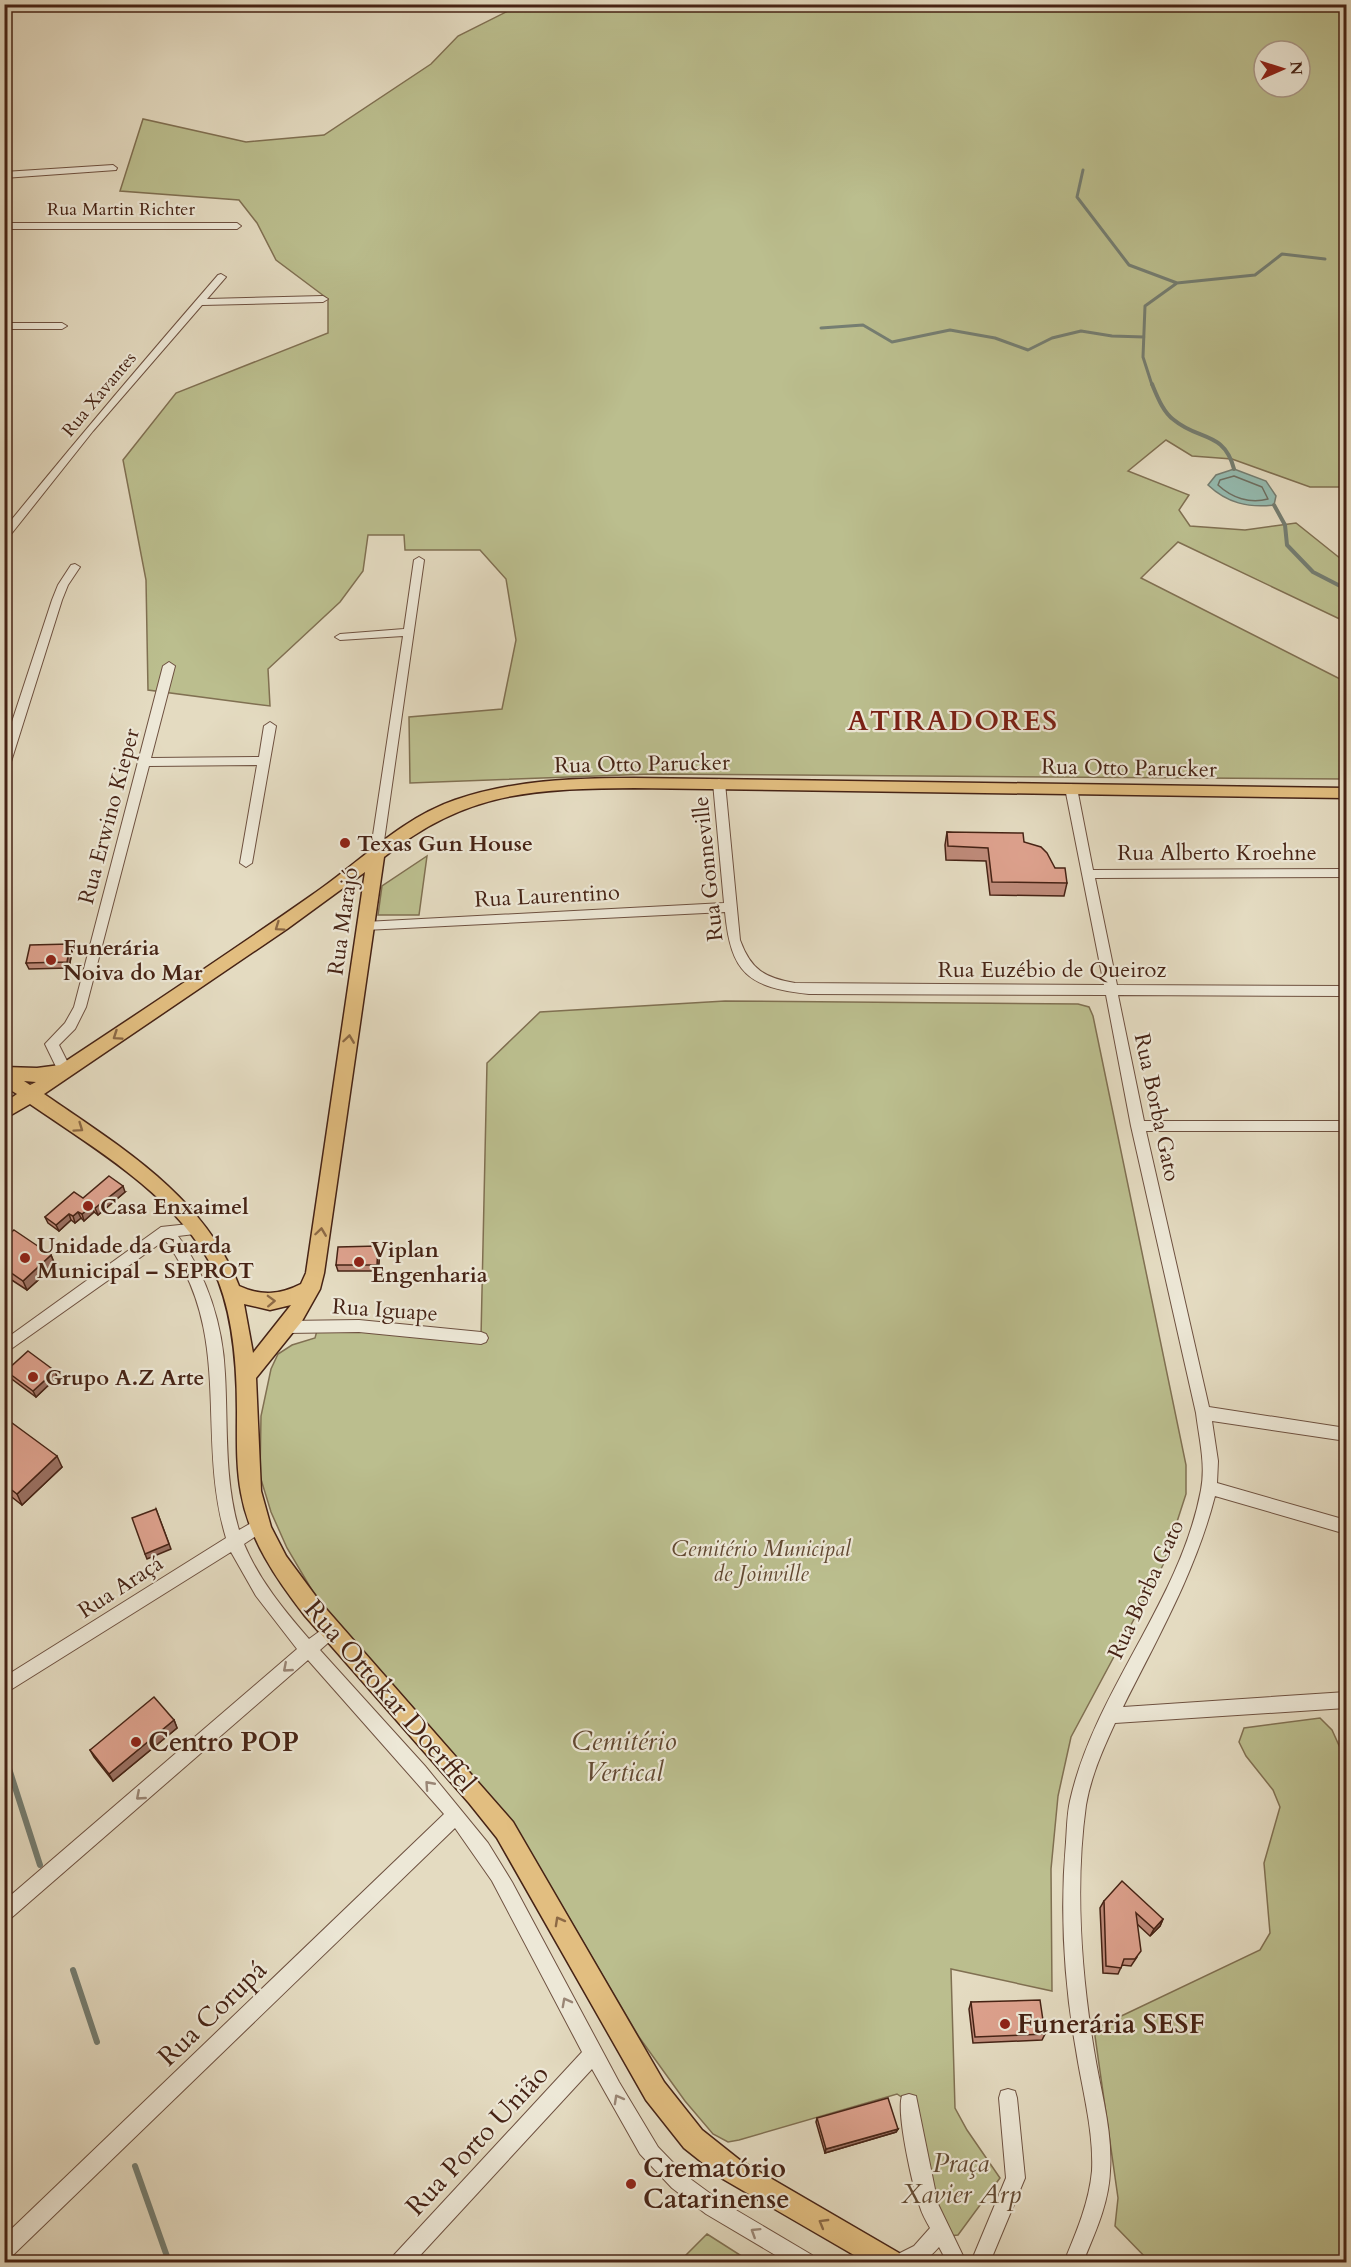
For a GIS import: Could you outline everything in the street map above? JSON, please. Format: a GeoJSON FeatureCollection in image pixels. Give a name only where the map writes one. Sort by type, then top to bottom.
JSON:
{"type":"FeatureCollection","features":[{"type":"Feature","properties":{"kind":"main road","name":"Rua Otto Parucker"},"geometry":{"type":"LineString","coordinates":[[4,1112],[327,894],[418,824],[437,813],[492,794],[582,784],[719,783],[1347,793]]}},
{"type":"Feature","properties":{"kind":"main road","name":"Rua Marajó"},"geometry":{"type":"LineString","coordinates":[[246,1376],[304,1302],[315,1273],[376,855]]}},
{"type":"Feature","properties":{"kind":"main road"},"geometry":{"type":"LineString","coordinates":[[327,894],[337,890],[352,890],[362,895],[369,903]]}},
{"type":"Feature","properties":{"kind":"main road"},"geometry":{"type":"LineString","coordinates":[[4,1075],[37,1075],[65,1071]]}},
{"type":"Feature","properties":{"kind":"main road","name":"Rua Ottokar Doerffel"},"geometry":{"type":"LineString","coordinates":[[4,1075],[151,1180],[198,1229],[217,1258],[231,1291],[241,1335],[246,1376],[248,1472],[260,1525],[285,1573],[505,1830],[532,1873],[634,2055],[679,2124],[693,2139],[732,2170],[890,2262]]}},
{"type":"Feature","properties":{"kind":"main road"},"geometry":{"type":"LineString","coordinates":[[231,1291],[247,1299],[268,1303],[291,1298],[310,1289]]}},
{"type":"Feature","properties":{"kind":"street"},"geometry":{"type":"LineString","coordinates":[[4,175],[113,168]]}},
{"type":"Feature","properties":{"kind":"street","name":"Rua Martin Richter"},"geometry":{"type":"LineString","coordinates":[[4,226],[237,226]]}},
{"type":"Feature","properties":{"kind":"street","name":"Rua Xavantes"},"geometry":{"type":"LineString","coordinates":[[4,536],[90,429],[220,277]]}},
{"type":"Feature","properties":{"kind":"street"},"geometry":{"type":"LineString","coordinates":[[199,302],[323,298]]}},
{"type":"Feature","properties":{"kind":"street"},"geometry":{"type":"LineString","coordinates":[[4,326],[62,326]]}},
{"type":"Feature","properties":{"kind":"street","name":"Rua Marajó"},"geometry":{"type":"LineString","coordinates":[[376,855],[419,560]]}},
{"type":"Feature","properties":{"kind":"street"},"geometry":{"type":"LineString","coordinates":[[4,765],[57,600],[63,585],[75,567]]}},
{"type":"Feature","properties":{"kind":"street"},"geometry":{"type":"LineString","coordinates":[[340,637],[408,632]]}},
{"type":"Feature","properties":{"kind":"street","name":"Rua Erwino Kieper"},"geometry":{"type":"LineString","coordinates":[[65,1071],[52,1044],[70,1026],[80,1007],[169,666]]}},
{"type":"Feature","properties":{"kind":"street"},"geometry":{"type":"LineString","coordinates":[[246,863],[270,726]]}},
{"type":"Feature","properties":{"kind":"street"},"geometry":{"type":"LineString","coordinates":[[144,762],[264,762]]}},
{"type":"Feature","properties":{"kind":"street","name":"Rua Gonneville"},"geometry":{"type":"LineString","coordinates":[[719,783],[734,940],[746,968],[758,978]]}},
{"type":"Feature","properties":{"kind":"street","name":"Rua Borba Gato"},"geometry":{"type":"LineString","coordinates":[[1071,788],[1138,1126],[1203,1413],[1209,1461],[1209,1488],[1201,1520],[1179,1578],[1109,1716],[1083,1778],[1074,1833],[1072,1940],[1084,2046],[1100,2140],[1101,2172],[1092,2217],[1074,2262]]}},
{"type":"Feature","properties":{"kind":"street","name":"Rua Alberto Kroehne"},"geometry":{"type":"LineString","coordinates":[[1088,874],[1347,873]]}},
{"type":"Feature","properties":{"kind":"street","name":"Rua Laurentino"},"geometry":{"type":"LineString","coordinates":[[366,926],[730,907]]}},
{"type":"Feature","properties":{"kind":"street","name":"Rua Euzébio de Queiroz"},"geometry":{"type":"LineString","coordinates":[[758,978],[775,984],[809,989],[1347,991]]}},
{"type":"Feature","properties":{"kind":"street"},"geometry":{"type":"LineString","coordinates":[[1138,1126],[1347,1126]]}},
{"type":"Feature","properties":{"kind":"street"},"geometry":{"type":"LineString","coordinates":[[4,1348],[166,1231],[198,1229]]}},
{"type":"Feature","properties":{"kind":"street"},"geometry":{"type":"LineString","coordinates":[[166,1231],[181,1249],[194,1273],[211,1327],[218,1369],[222,1484],[234,1540],[258,1586],[308,1649],[456,1815],[491,1863],[593,2054],[639,2135],[661,2166],[688,2191],[805,2262]]}},
{"type":"Feature","properties":{"kind":"street","name":"Rua Iguape"},"geometry":{"type":"LineString","coordinates":[[286,1327],[359,1326],[481,1338]]}},
{"type":"Feature","properties":{"kind":"street"},"geometry":{"type":"LineString","coordinates":[[1203,1413],[1347,1434]]}},
{"type":"Feature","properties":{"kind":"street"},"geometry":{"type":"LineString","coordinates":[[1209,1488],[1347,1527]]}},
{"type":"Feature","properties":{"kind":"street","name":"Rua Araçá"},"geometry":{"type":"LineString","coordinates":[[4,1686],[260,1525]]}},
{"type":"Feature","properties":{"kind":"street"},"geometry":{"type":"LineString","coordinates":[[4,1913],[331,1629]]}},
{"type":"Feature","properties":{"kind":"street"},"geometry":{"type":"LineString","coordinates":[[1109,1716],[1347,1700]]}},
{"type":"Feature","properties":{"kind":"street","name":"Rua Corupá"},"geometry":{"type":"LineString","coordinates":[[4,2250],[456,1815]]}},
{"type":"Feature","properties":{"kind":"street","name":"Rua Porto União"},"geometry":{"type":"LineString","coordinates":[[401,2262],[593,2054]]}},
{"type":"Feature","properties":{"kind":"street"},"geometry":{"type":"LineString","coordinates":[[980,2262],[1016,2178],[1008,2098]]}},
{"type":"Feature","properties":{"kind":"street"},"geometry":{"type":"LineString","coordinates":[[909,2103],[921,2175],[929,2206],[957,2262]]}},
{"type":"Feature","properties":{"kind":"street"},"geometry":{"type":"LineString","coordinates":[[903,2262],[921,2253],[940,2231]]}},
{"type":"Feature","properties":{"kind":"green space"},"geometry":{"type":"Polygon","coordinates":[[[520,5],[1346,5],[1346,487],[1310,487],[1232,459],[1192,456],[1166,440],[1128,471],[1189,495],[1179,510],[1190,526],[1245,530],[1296,523],[1346,563],[1346,622],[1178,542],[1141,578],[1346,682],[1346,779],[651,774],[410,783],[409,717],[502,709],[516,640],[506,579],[480,550],[405,550],[404,535],[368,535],[363,571],[340,602],[268,669],[270,706],[148,690],[146,580],[123,460],[176,393],[328,333],[328,299],[276,260],[257,223],[239,200],[120,191],[143,119],[246,142],[324,135],[431,64],[458,36],[520,5]]]}},
{"type":"Feature","properties":{"kind":"green space"},"geometry":{"type":"Polygon","coordinates":[[[427,856],[419,915],[378,915],[382,886],[427,856]]]}},
{"type":"Feature","properties":{"kind":"green space","name":"Cemitério Municipal de Joinville"},"geometry":{"type":"Polygon","coordinates":[[[725,1001],[1078,1004],[1089,1007],[1093,1016],[1186,1465],[1186,1494],[1163,1565],[1071,1737],[1058,1796],[1051,1869],[1052,1991],[951,1969],[955,2108],[967,2130],[1000,2178],[958,2235],[949,2236],[942,2227],[918,2108],[897,2094],[739,2140],[728,2142],[713,2134],[685,2101],[639,2037],[515,1826],[316,1597],[287,1548],[271,1512],[260,1476],[261,1416],[271,1369],[278,1354],[292,1345],[315,1338],[318,1327],[481,1337],[487,1063],[540,1012],[725,1001]]]}},
{"type":"Feature","properties":{"kind":"green space"},"geometry":{"type":"Polygon","coordinates":[[[1320,1718],[1332,1730],[1346,1761],[1346,2262],[1150,2262],[1115,2226],[1118,2198],[1094,2029],[1260,1950],[1270,1933],[1264,1863],[1280,1807],[1273,1790],[1246,1756],[1239,1742],[1244,1728],[1320,1718]]]}},
{"type":"Feature","properties":{"kind":"green space"},"geometry":{"type":"Polygon","coordinates":[[[707,2234],[751,2262],[679,2262],[707,2234]]]}},
{"type":"Feature","properties":{"kind":"water"},"geometry":{"type":"Polygon","coordinates":[[[1234,469],[1266,481],[1276,496],[1274,505],[1255,506],[1238,503],[1208,485],[1216,475],[1234,469]]]}},
{"type":"Feature","properties":{"kind":"building"},"geometry":{"type":"Polygon","coordinates":[[[947,832],[1023,833],[1024,842],[1041,847],[1055,868],[1065,868],[1067,883],[992,882],[988,848],[948,846],[947,832]]]}},
{"type":"Feature","properties":{"kind":"building"},"geometry":{"type":"Polygon","coordinates":[[[70,944],[67,962],[26,963],[30,945],[70,944]]]}},
{"type":"Feature","properties":{"kind":"building"},"geometry":{"type":"Polygon","coordinates":[[[109,1176],[123,1186],[95,1208],[92,1206],[82,1214],[78,1212],[73,1216],[69,1214],[56,1225],[45,1217],[74,1192],[83,1198],[109,1176]]]}},
{"type":"Feature","properties":{"kind":"building","name":"Unidade da Guarda Municipal – SEPROT"},"geometry":{"type":"Polygon","coordinates":[[[14,1230],[51,1255],[23,1281],[4,1268],[4,1238],[14,1230]]]}},
{"type":"Feature","properties":{"kind":"building","name":"Viplan Engenharia"},"geometry":{"type":"Polygon","coordinates":[[[378,1246],[377,1265],[336,1265],[338,1247],[378,1246]]]}},
{"type":"Feature","properties":{"kind":"building","name":"Grupo A.Z Arte"},"geometry":{"type":"Polygon","coordinates":[[[28,1351],[55,1371],[33,1391],[6,1371],[28,1351]]]}},
{"type":"Feature","properties":{"kind":"building"},"geometry":{"type":"Polygon","coordinates":[[[4,1417],[57,1456],[17,1494],[4,1484],[4,1417]]]}},
{"type":"Feature","properties":{"kind":"building"},"geometry":{"type":"Polygon","coordinates":[[[156,1509],[169,1544],[145,1554],[132,1518],[156,1509]]]}},
{"type":"Feature","properties":{"kind":"building","name":"Centro POP"},"geometry":{"type":"Polygon","coordinates":[[[154,1697],[174,1720],[109,1774],[90,1750],[154,1697]]]}},
{"type":"Feature","properties":{"kind":"building"},"geometry":{"type":"Polygon","coordinates":[[[1122,1881],[1163,1919],[1154,1929],[1136,1913],[1141,1951],[1135,1959],[1124,1959],[1121,1968],[1106,1966],[1104,1901],[1122,1881]]]}},
{"type":"Feature","properties":{"kind":"building","name":"Funerária SESF"},"geometry":{"type":"Polygon","coordinates":[[[1040,2000],[1045,2034],[975,2037],[971,2002],[1040,2000]]]}},
{"type":"Feature","properties":{"kind":"building"},"geometry":{"type":"Polygon","coordinates":[[[888,2098],[898,2129],[826,2149],[817,2118],[888,2098]]]}},
{"type":"Feature","properties":{"kind":"waterway"},"geometry":{"type":"LineString","coordinates":[[1083,170],[1077,197],[1129,265],[1177,283]]}},
{"type":"Feature","properties":{"kind":"waterway"},"geometry":{"type":"LineString","coordinates":[[1177,283],[1255,275],[1282,254],[1325,259]]}},
{"type":"Feature","properties":{"kind":"waterway"},"geometry":{"type":"LineString","coordinates":[[1144,337],[1145,306],[1177,283]]}},
{"type":"Feature","properties":{"kind":"waterway"},"geometry":{"type":"LineString","coordinates":[[821,328],[863,325],[892,342],[950,330],[995,338],[1028,350],[1052,338],[1081,331],[1112,336],[1144,337]]}},
{"type":"Feature","properties":{"kind":"waterway"},"geometry":{"type":"LineString","coordinates":[[1144,337],[1143,357],[1152,385]]}},
{"type":"Feature","properties":{"kind":"waterway"},"geometry":{"type":"LineString","coordinates":[[1152,384],[1170,417],[1183,427],[1217,442],[1230,457],[1234,469]]}},
{"type":"Feature","properties":{"kind":"waterway"},"geometry":{"type":"LineString","coordinates":[[1274,505],[1285,525],[1287,545],[1313,572],[1346,589]]}},
{"type":"Feature","properties":{"kind":"waterway"},"geometry":{"type":"LineString","coordinates":[[4,1753],[40,1865]]}},
{"type":"Feature","properties":{"kind":"waterway"},"geometry":{"type":"LineString","coordinates":[[73,1970],[97,2042]]}},
{"type":"Feature","properties":{"kind":"waterway"},"geometry":{"type":"LineString","coordinates":[[135,2166],[169,2262]]}},
{"type":"Feature","properties":{"kind":"place","name":"Texas Gun House"},"geometry":{"type":"Point","coordinates":[345,843]}},
{"type":"Feature","properties":{"kind":"place","name":"Funerária Noiva do Mar"},"geometry":{"type":"Point","coordinates":[51,960]}},
{"type":"Feature","properties":{"kind":"place","name":"Casa Enxaimel"},"geometry":{"type":"Point","coordinates":[88,1206]}},
{"type":"Feature","properties":{"kind":"place","name":"Unidade da Guarda Municipal – SEPROT"},"geometry":{"type":"Point","coordinates":[25,1258]}},
{"type":"Feature","properties":{"kind":"place","name":"Viplan Engenharia"},"geometry":{"type":"Point","coordinates":[359,1262]}},
{"type":"Feature","properties":{"kind":"place","name":"Grupo A.Z Arte"},"geometry":{"type":"Point","coordinates":[33,1377]}},
{"type":"Feature","properties":{"kind":"place","name":"Centro POP"},"geometry":{"type":"Point","coordinates":[136,1742]}},
{"type":"Feature","properties":{"kind":"place","name":"Funerária SESF"},"geometry":{"type":"Point","coordinates":[1005,2024]}},
{"type":"Feature","properties":{"kind":"place","name":"Crematório Catarinense"},"geometry":{"type":"Point","coordinates":[631,2184]}},
{"type":"Feature","properties":{"kind":"district","name":"ATIRADORES"},"geometry":{"type":"Point","coordinates":[953,720]}},
{"type":"Feature","properties":{"kind":"park label","name":"Cemitério Vertical"},"geometry":{"type":"Point","coordinates":[624,1756]}},
{"type":"Feature","properties":{"kind":"park label","name":"Praça Xavier Arp"},"geometry":{"type":"Point","coordinates":[961,2178]}}]}
